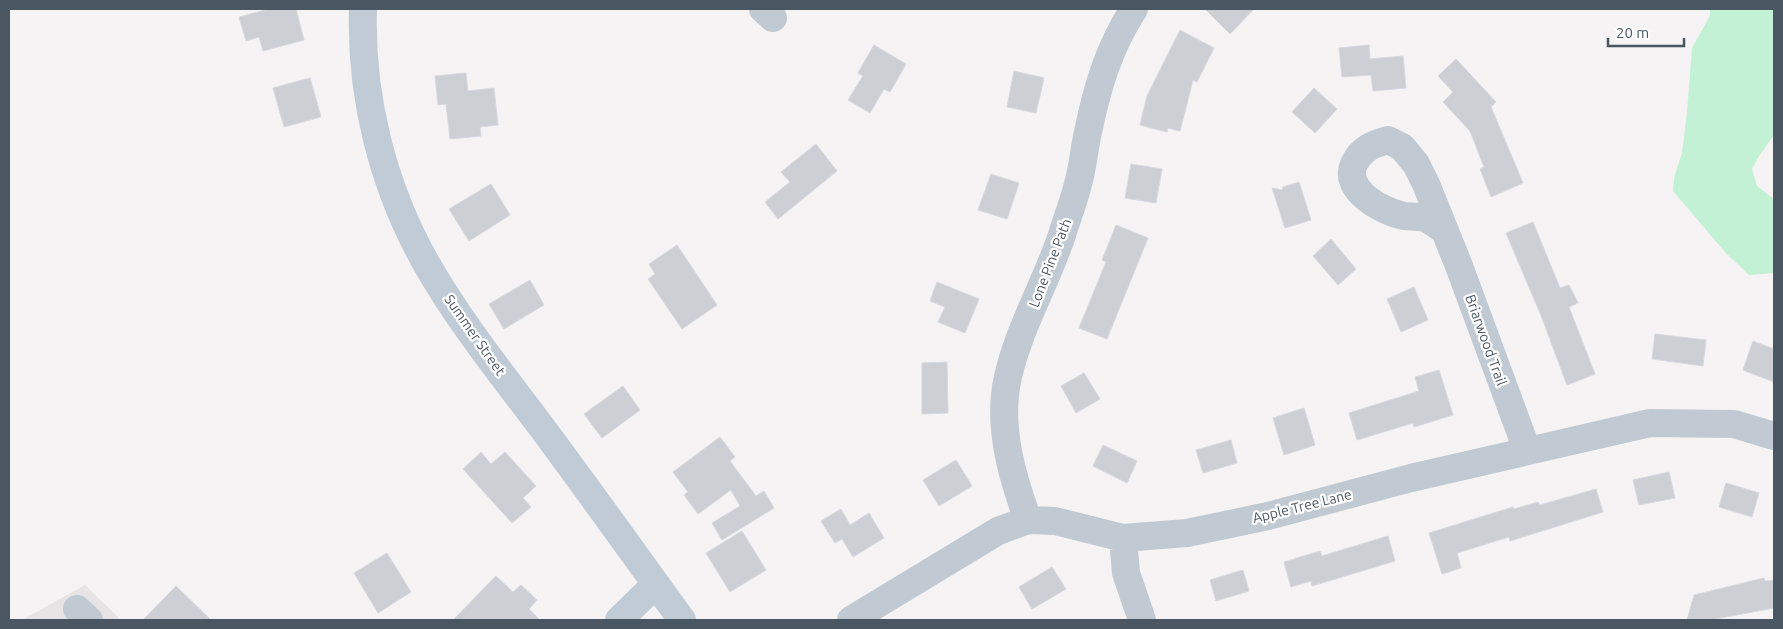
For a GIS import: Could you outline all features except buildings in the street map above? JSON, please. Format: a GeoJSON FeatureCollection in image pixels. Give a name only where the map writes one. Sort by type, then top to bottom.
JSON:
{"type":"FeatureCollection","features":[{"type":"Feature","properties":{"kind":"street","name":"Summer Street"},"geometry":{"type":"LineString","coordinates":[[363,9],[362,27],[366,82],[376,135],[389,181],[404,221],[426,264],[464,321],[682,620]]}},
{"type":"Feature","properties":{"kind":"street","name":"Lone Pine Path"},"geometry":{"type":"LineString","coordinates":[[1028,520],[1009,461],[1005,426],[1006,388],[1016,346],[1057,249],[1079,184],[1087,133],[1105,65],[1125,23],[1134,9]]}},
{"type":"Feature","properties":{"kind":"street","name":"Briarwood Trail"},"geometry":{"type":"LineString","coordinates":[[1444,230],[1527,450]]}},
{"type":"Feature","properties":{"kind":"street","name":"Apple Tree Lane"},"geometry":{"type":"LineString","coordinates":[[851,620],[998,531],[1028,520],[1055,521],[1123,538],[1187,533],[1268,516],[1411,478],[1650,423],[1734,424],[1774,436]]}},
{"type":"Feature","properties":{"kind":"street"},"geometry":{"type":"LineString","coordinates":[[1123,538],[1126,573],[1142,620]]}},
{"type":"Feature","properties":{"kind":"street"},"geometry":{"type":"LineString","coordinates":[[619,620],[656,584]]}},
{"type":"Feature","properties":{"kind":"shaded area"},"geometry":{"type":"Polygon","coordinates":[[[85,585],[119,618],[116,620],[22,620],[85,585]]]}},
{"type":"Feature","properties":{"kind":"green space"},"geometry":{"type":"Polygon","coordinates":[[[1710,9],[1774,9],[1774,135],[1752,169],[1757,186],[1774,199],[1774,273],[1749,275],[1725,252],[1673,191],[1674,178],[1682,153],[1692,48],[1710,16],[1710,9]]]}}]}
